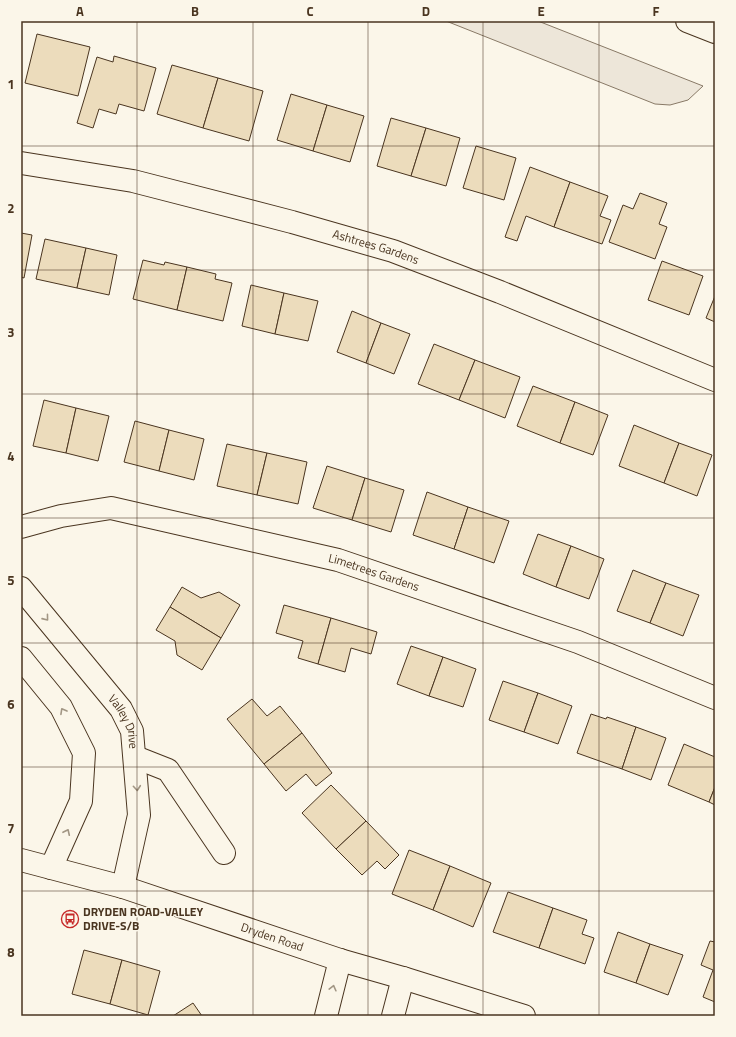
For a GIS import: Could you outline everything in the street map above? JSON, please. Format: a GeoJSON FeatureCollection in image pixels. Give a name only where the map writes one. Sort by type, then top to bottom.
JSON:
{"type":"FeatureCollection","features":[{"type":"Feature","properties":{"kind":"street"},"geometry":{"type":"LineString","coordinates":[[687,21],[715,32]]}},
{"type":"Feature","properties":{"kind":"street","name":"Ashtrees Gardens"},"geometry":{"type":"LineString","coordinates":[[21,163],[133,181],[292,222],[393,251],[500,292],[715,380]]}},
{"type":"Feature","properties":{"kind":"street","name":"Limetrees Gardens"},"geometry":{"type":"LineString","coordinates":[[21,527],[61,516],[111,508],[338,560],[578,642],[715,698]]}},
{"type":"Feature","properties":{"kind":"street","name":"Valley Drive"},"geometry":{"type":"LineString","coordinates":[[21,588],[121,709],[132,731],[139,814],[123,887]]}},
{"type":"Feature","properties":{"kind":"street"},"geometry":{"type":"LineString","coordinates":[[21,658],[61,707],[84,753],[81,801],[51,868]]}},
{"type":"Feature","properties":{"kind":"street"},"geometry":{"type":"LineString","coordinates":[[134,757],[168,770],[224,853]]}},
{"type":"Feature","properties":{"kind":"street","name":"Dryden Road"},"geometry":{"type":"LineString","coordinates":[[21,860],[123,887],[340,960],[524,1016]]}},
{"type":"Feature","properties":{"kind":"street"},"geometry":{"type":"LineString","coordinates":[[326,1016],[340,960]]}},
{"type":"Feature","properties":{"kind":"street"},"geometry":{"type":"LineString","coordinates":[[393,1016],[403,978]]}},
{"type":"Feature","properties":{"kind":"shaded area"},"geometry":{"type":"Polygon","coordinates":[[[446,21],[538,21],[703,86],[688,100],[670,105],[655,104],[446,21]]]}},
{"type":"Feature","properties":{"kind":"building"},"geometry":{"type":"Polygon","coordinates":[[[37,34],[90,47],[78,96],[25,83],[37,34]]]}},
{"type":"Feature","properties":{"kind":"building"},"geometry":{"type":"Polygon","coordinates":[[[114,56],[156,68],[144,111],[119,104],[116,114],[99,109],[93,128],[77,123],[97,57],[113,62],[114,56]]]}},
{"type":"Feature","properties":{"kind":"building"},"geometry":{"type":"Polygon","coordinates":[[[172,65],[218,78],[203,128],[157,114],[172,65]]]}},
{"type":"Feature","properties":{"kind":"building"},"geometry":{"type":"Polygon","coordinates":[[[218,78],[263,91],[249,141],[203,128],[218,78]]]}},
{"type":"Feature","properties":{"kind":"building"},"geometry":{"type":"Polygon","coordinates":[[[291,94],[327,105],[313,151],[277,140],[291,94]]]}},
{"type":"Feature","properties":{"kind":"building"},"geometry":{"type":"Polygon","coordinates":[[[327,105],[364,116],[350,162],[313,151],[327,105]]]}},
{"type":"Feature","properties":{"kind":"building"},"geometry":{"type":"Polygon","coordinates":[[[391,118],[426,128],[411,176],[377,166],[391,118]]]}},
{"type":"Feature","properties":{"kind":"building"},"geometry":{"type":"Polygon","coordinates":[[[426,128],[460,138],[446,186],[411,176],[426,128]]]}},
{"type":"Feature","properties":{"kind":"building"},"geometry":{"type":"Polygon","coordinates":[[[476,146],[516,158],[504,200],[463,188],[476,146]]]}},
{"type":"Feature","properties":{"kind":"building"},"geometry":{"type":"Polygon","coordinates":[[[530,167],[570,182],[554,227],[526,216],[517,241],[505,237],[530,167]]]}},
{"type":"Feature","properties":{"kind":"building"},"geometry":{"type":"Polygon","coordinates":[[[570,182],[608,196],[600,216],[611,220],[602,244],[554,227],[570,182]]]}},
{"type":"Feature","properties":{"kind":"building"},"geometry":{"type":"Polygon","coordinates":[[[640,193],[667,203],[659,224],[667,227],[655,259],[609,242],[623,205],[633,209],[640,193]]]}},
{"type":"Feature","properties":{"kind":"building"},"geometry":{"type":"Polygon","coordinates":[[[21,233],[32,235],[24,278],[21,277],[21,233]]]}},
{"type":"Feature","properties":{"kind":"building"},"geometry":{"type":"Polygon","coordinates":[[[45,239],[86,248],[77,288],[36,279],[45,239]]]}},
{"type":"Feature","properties":{"kind":"building"},"geometry":{"type":"Polygon","coordinates":[[[86,248],[117,255],[109,295],[77,288],[86,248]]]}},
{"type":"Feature","properties":{"kind":"building"},"geometry":{"type":"Polygon","coordinates":[[[143,260],[164,265],[165,262],[187,267],[177,310],[133,299],[143,260]]]}},
{"type":"Feature","properties":{"kind":"building"},"geometry":{"type":"Polygon","coordinates":[[[662,261],[703,276],[689,315],[648,300],[662,261]]]}},
{"type":"Feature","properties":{"kind":"building"},"geometry":{"type":"Polygon","coordinates":[[[187,267],[216,274],[215,279],[232,283],[223,321],[177,310],[187,267]]]}},
{"type":"Feature","properties":{"kind":"building"},"geometry":{"type":"Polygon","coordinates":[[[251,285],[284,293],[275,334],[242,326],[251,285]]]}},
{"type":"Feature","properties":{"kind":"building"},"geometry":{"type":"Polygon","coordinates":[[[284,293],[318,301],[308,341],[275,334],[284,293]]]}},
{"type":"Feature","properties":{"kind":"building"},"geometry":{"type":"Polygon","coordinates":[[[715,296],[715,322],[706,318],[715,296]]]}},
{"type":"Feature","properties":{"kind":"building"},"geometry":{"type":"Polygon","coordinates":[[[352,311],[381,323],[366,363],[337,352],[352,311]]]}},
{"type":"Feature","properties":{"kind":"building"},"geometry":{"type":"Polygon","coordinates":[[[381,323],[410,334],[394,374],[366,363],[381,323]]]}},
{"type":"Feature","properties":{"kind":"building"},"geometry":{"type":"Polygon","coordinates":[[[434,344],[475,360],[459,400],[418,384],[434,344]]]}},
{"type":"Feature","properties":{"kind":"building"},"geometry":{"type":"Polygon","coordinates":[[[475,360],[520,377],[505,418],[459,400],[475,360]]]}},
{"type":"Feature","properties":{"kind":"building"},"geometry":{"type":"Polygon","coordinates":[[[533,386],[575,402],[560,443],[517,426],[533,386]]]}},
{"type":"Feature","properties":{"kind":"building"},"geometry":{"type":"Polygon","coordinates":[[[44,400],[76,408],[66,453],[33,446],[44,400]]]}},
{"type":"Feature","properties":{"kind":"building"},"geometry":{"type":"Polygon","coordinates":[[[575,402],[608,415],[593,455],[560,443],[575,402]]]}},
{"type":"Feature","properties":{"kind":"building"},"geometry":{"type":"Polygon","coordinates":[[[76,408],[109,416],[98,461],[66,453],[76,408]]]}},
{"type":"Feature","properties":{"kind":"building"},"geometry":{"type":"Polygon","coordinates":[[[135,421],[169,430],[159,471],[124,462],[135,421]]]}},
{"type":"Feature","properties":{"kind":"building"},"geometry":{"type":"Polygon","coordinates":[[[634,425],[679,443],[664,483],[619,466],[634,425]]]}},
{"type":"Feature","properties":{"kind":"building"},"geometry":{"type":"Polygon","coordinates":[[[169,430],[204,439],[194,480],[159,471],[169,430]]]}},
{"type":"Feature","properties":{"kind":"building"},"geometry":{"type":"Polygon","coordinates":[[[679,443],[712,455],[697,496],[664,483],[679,443]]]}},
{"type":"Feature","properties":{"kind":"building"},"geometry":{"type":"Polygon","coordinates":[[[227,444],[267,453],[257,495],[217,486],[227,444]]]}},
{"type":"Feature","properties":{"kind":"building"},"geometry":{"type":"Polygon","coordinates":[[[267,453],[307,462],[298,504],[257,495],[267,453]]]}},
{"type":"Feature","properties":{"kind":"building"},"geometry":{"type":"Polygon","coordinates":[[[327,466],[365,478],[352,520],[313,508],[327,466]]]}},
{"type":"Feature","properties":{"kind":"building"},"geometry":{"type":"Polygon","coordinates":[[[365,478],[404,490],[391,532],[352,520],[365,478]]]}},
{"type":"Feature","properties":{"kind":"building"},"geometry":{"type":"Polygon","coordinates":[[[427,492],[468,507],[454,549],[413,535],[427,492]]]}},
{"type":"Feature","properties":{"kind":"building"},"geometry":{"type":"Polygon","coordinates":[[[468,507],[509,521],[494,563],[454,549],[468,507]]]}},
{"type":"Feature","properties":{"kind":"building"},"geometry":{"type":"Polygon","coordinates":[[[538,534],[571,546],[556,587],[523,574],[538,534]]]}},
{"type":"Feature","properties":{"kind":"building"},"geometry":{"type":"Polygon","coordinates":[[[571,546],[604,559],[589,599],[556,587],[571,546]]]}},
{"type":"Feature","properties":{"kind":"building"},"geometry":{"type":"Polygon","coordinates":[[[633,570],[666,583],[650,623],[617,611],[633,570]]]}},
{"type":"Feature","properties":{"kind":"building"},"geometry":{"type":"Polygon","coordinates":[[[666,583],[699,595],[683,636],[650,623],[666,583]]]}},
{"type":"Feature","properties":{"kind":"building"},"geometry":{"type":"Polygon","coordinates":[[[182,587],[201,598],[219,592],[240,605],[221,638],[170,607],[182,587]]]}},
{"type":"Feature","properties":{"kind":"building"},"geometry":{"type":"Polygon","coordinates":[[[284,605],[331,618],[318,664],[298,658],[303,641],[276,633],[284,605]]]}},
{"type":"Feature","properties":{"kind":"building"},"geometry":{"type":"Polygon","coordinates":[[[170,607],[221,638],[202,670],[177,655],[175,641],[156,630],[170,607]]]}},
{"type":"Feature","properties":{"kind":"building"},"geometry":{"type":"Polygon","coordinates":[[[331,618],[377,632],[371,654],[351,648],[345,672],[318,664],[331,618]]]}},
{"type":"Feature","properties":{"kind":"building"},"geometry":{"type":"Polygon","coordinates":[[[411,646],[443,657],[429,696],[397,684],[411,646]]]}},
{"type":"Feature","properties":{"kind":"building"},"geometry":{"type":"Polygon","coordinates":[[[443,657],[476,669],[463,707],[429,696],[443,657]]]}},
{"type":"Feature","properties":{"kind":"building"},"geometry":{"type":"Polygon","coordinates":[[[503,681],[538,693],[524,732],[489,720],[503,681]]]}},
{"type":"Feature","properties":{"kind":"building"},"geometry":{"type":"Polygon","coordinates":[[[538,693],[572,706],[558,744],[524,732],[538,693]]]}},
{"type":"Feature","properties":{"kind":"building"},"geometry":{"type":"Polygon","coordinates":[[[252,699],[267,716],[280,706],[302,733],[264,764],[227,719],[252,699]]]}},
{"type":"Feature","properties":{"kind":"building"},"geometry":{"type":"Polygon","coordinates":[[[591,714],[606,719],[607,717],[636,727],[622,769],[577,753],[591,714]]]}},
{"type":"Feature","properties":{"kind":"building"},"geometry":{"type":"Polygon","coordinates":[[[636,727],[666,738],[651,780],[622,769],[636,727]]]}},
{"type":"Feature","properties":{"kind":"building"},"geometry":{"type":"Polygon","coordinates":[[[302,733],[332,773],[316,786],[306,774],[286,791],[264,764],[302,733]]]}},
{"type":"Feature","properties":{"kind":"building"},"geometry":{"type":"Polygon","coordinates":[[[684,744],[715,757],[715,787],[709,802],[668,785],[684,744]]]}},
{"type":"Feature","properties":{"kind":"building"},"geometry":{"type":"Polygon","coordinates":[[[331,785],[366,821],[336,849],[302,813],[331,785]]]}},
{"type":"Feature","properties":{"kind":"building"},"geometry":{"type":"Polygon","coordinates":[[[715,787],[715,805],[709,802],[715,787]]]}},
{"type":"Feature","properties":{"kind":"building"},"geometry":{"type":"Polygon","coordinates":[[[366,821],[399,855],[385,869],[377,861],[362,875],[336,849],[366,821]]]}},
{"type":"Feature","properties":{"kind":"building"},"geometry":{"type":"Polygon","coordinates":[[[409,850],[450,866],[433,910],[392,894],[409,850]]]}},
{"type":"Feature","properties":{"kind":"building"},"geometry":{"type":"Polygon","coordinates":[[[450,866],[491,883],[473,927],[433,910],[450,866]]]}},
{"type":"Feature","properties":{"kind":"building"},"geometry":{"type":"Polygon","coordinates":[[[508,892],[553,908],[539,948],[493,932],[508,892]]]}},
{"type":"Feature","properties":{"kind":"building"},"geometry":{"type":"Polygon","coordinates":[[[553,908],[587,920],[582,934],[594,938],[585,964],[539,948],[553,908]]]}},
{"type":"Feature","properties":{"kind":"building"},"geometry":{"type":"Polygon","coordinates":[[[618,932],[650,944],[636,983],[604,972],[618,932]]]}},
{"type":"Feature","properties":{"kind":"building"},"geometry":{"type":"Polygon","coordinates":[[[710,941],[715,942],[715,1002],[703,997],[713,970],[701,965],[710,941]]]}},
{"type":"Feature","properties":{"kind":"building"},"geometry":{"type":"Polygon","coordinates":[[[650,944],[683,955],[668,995],[636,983],[650,944]]]}},
{"type":"Feature","properties":{"kind":"building"},"geometry":{"type":"Polygon","coordinates":[[[84,950],[122,960],[110,1004],[72,994],[84,950]]]}},
{"type":"Feature","properties":{"kind":"building"},"geometry":{"type":"Polygon","coordinates":[[[122,960],[160,971],[148,1015],[110,1004],[122,960]]]}},
{"type":"Feature","properties":{"kind":"building"},"geometry":{"type":"Polygon","coordinates":[[[193,1003],[202,1016],[173,1016],[193,1003]]]}},
{"type":"Feature","properties":{"kind":"place","name":"DRYDEN ROAD-VALLEY DRIVE-S/B"},"geometry":{"type":"Point","coordinates":[70,919]}}]}
